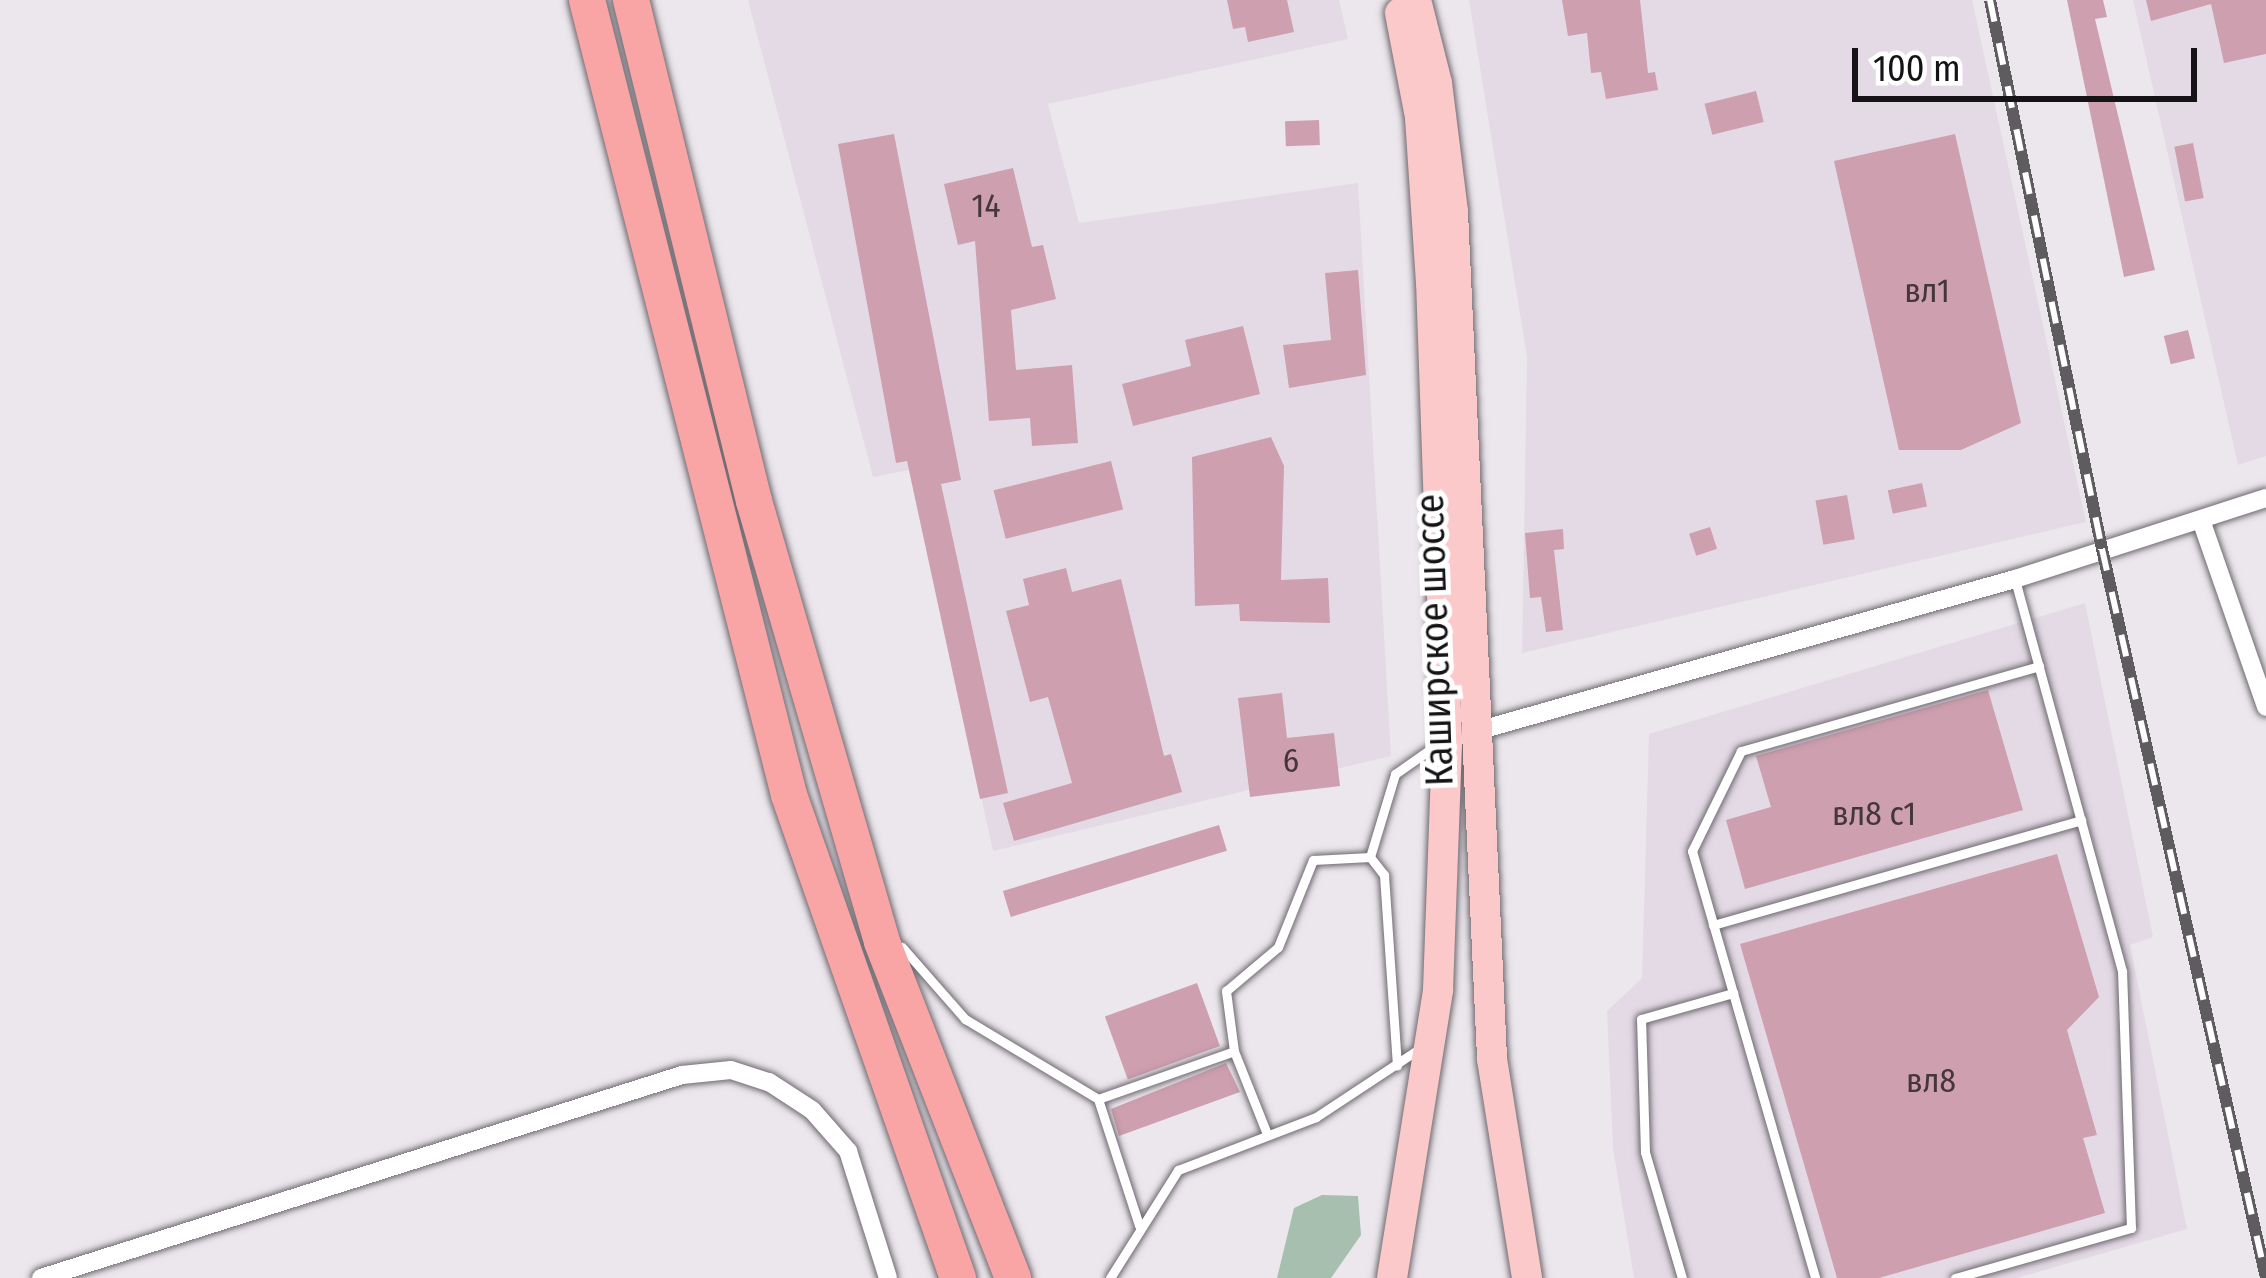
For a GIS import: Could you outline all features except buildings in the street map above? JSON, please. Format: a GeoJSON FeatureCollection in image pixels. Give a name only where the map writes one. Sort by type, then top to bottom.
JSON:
{"type":"FeatureCollection","features":[{"type":"Feature","properties":{"kind":"highway"},"geometry":{"type":"LineString","coordinates":[[587,0],[789,795],[958,1278]]}},
{"type":"Feature","properties":{"kind":"highway"},"geometry":{"type":"LineString","coordinates":[[631,0],[754,501],[845,820],[920,1051],[1013,1278]]}},
{"type":"Feature","properties":{"kind":"main road"},"geometry":{"type":"LineString","coordinates":[[1392,1278],[1438,990],[1447,739],[1431,284],[1420,117],[1397,0]]}},
{"type":"Feature","properties":{"kind":"main road","name":"Каширское шоссе"},"geometry":{"type":"LineString","coordinates":[[1416,0],[1437,83],[1453,212],[1489,1000],[1527,1278]]}},
{"type":"Feature","properties":{"kind":"main road"},"geometry":{"type":"LineString","coordinates":[[1438,990],[1444,977],[1465,968],[1483,978],[1489,1000]]}},
{"type":"Feature","properties":{"kind":"street"},"geometry":{"type":"LineString","coordinates":[[1478,731],[2015,579],[2266,497]]}},
{"type":"Feature","properties":{"kind":"street"},"geometry":{"type":"LineString","coordinates":[[2201,520],[2266,707]]}},
{"type":"Feature","properties":{"kind":"street"},"geometry":{"type":"LineString","coordinates":[[41,1278],[682,1075],[731,1070],[769,1082],[812,1110],[848,1151],[888,1278]]}},
{"type":"Feature","properties":{"kind":"lane"},"geometry":{"type":"LineString","coordinates":[[1955,1278],[2131,1228],[2122,971],[2015,579]]}},
{"type":"Feature","properties":{"kind":"lane"},"geometry":{"type":"LineString","coordinates":[[1815,1278],[1692,850],[1741,752],[2038,666]]}},
{"type":"Feature","properties":{"kind":"lane"},"geometry":{"type":"LineString","coordinates":[[1370,856],[1395,775],[1416,752],[1478,731]]}},
{"type":"Feature","properties":{"kind":"lane"},"geometry":{"type":"LineString","coordinates":[[845,820],[888,924],[940,999],[1098,1099],[1139,1225]]}},
{"type":"Feature","properties":{"kind":"lane"},"geometry":{"type":"LineString","coordinates":[[1713,925],[2080,820]]}},
{"type":"Feature","properties":{"kind":"lane"},"geometry":{"type":"LineString","coordinates":[[1267,1134],[1234,1051],[1226,991],[1278,947],[1304,872],[1313,860],[1340,852],[1370,856],[1384,875],[1397,1066]]}},
{"type":"Feature","properties":{"kind":"lane"},"geometry":{"type":"LineString","coordinates":[[1682,1278],[1646,1152],[1641,1019],[1733,993]]}},
{"type":"Feature","properties":{"kind":"lane"},"geometry":{"type":"LineString","coordinates":[[1110,1278],[1139,1225],[1178,1170],[1316,1117],[1429,1042]]}},
{"type":"Feature","properties":{"kind":"lane"},"geometry":{"type":"LineString","coordinates":[[1098,1099],[1234,1051]]}},
{"type":"Feature","properties":{"kind":"shaded area"},"geometry":{"type":"Polygon","coordinates":[[[748,0],[1339,0],[1348,39],[1048,104],[1079,223],[1358,183],[1391,756],[993,851],[909,470],[873,477],[748,0]]]}},
{"type":"Feature","properties":{"kind":"shaded area"},"geometry":{"type":"Polygon","coordinates":[[[1469,0],[1972,0],[2086,522],[1522,653],[1527,357],[1469,0]]]}},
{"type":"Feature","properties":{"kind":"shaded area"},"geometry":{"type":"Polygon","coordinates":[[[2133,0],[2266,0],[2266,456],[2238,465],[2133,0]]]}},
{"type":"Feature","properties":{"kind":"shaded area"},"geometry":{"type":"Polygon","coordinates":[[[2085,603],[2153,937],[2130,945],[2187,1229],[2017,1278],[1634,1278],[1613,1148],[1607,1011],[1642,978],[1649,734],[2085,603]]]}},
{"type":"Feature","properties":{"kind":"green space"},"geometry":{"type":"Polygon","coordinates":[[[1322,1195],[1358,1196],[1361,1235],[1331,1278],[1277,1278],[1294,1208],[1322,1195]]]}},
{"type":"Feature","properties":{"kind":"railway"},"geometry":{"type":"LineString","coordinates":[[1990,0],[2102,549],[2266,1278]]}}]}
